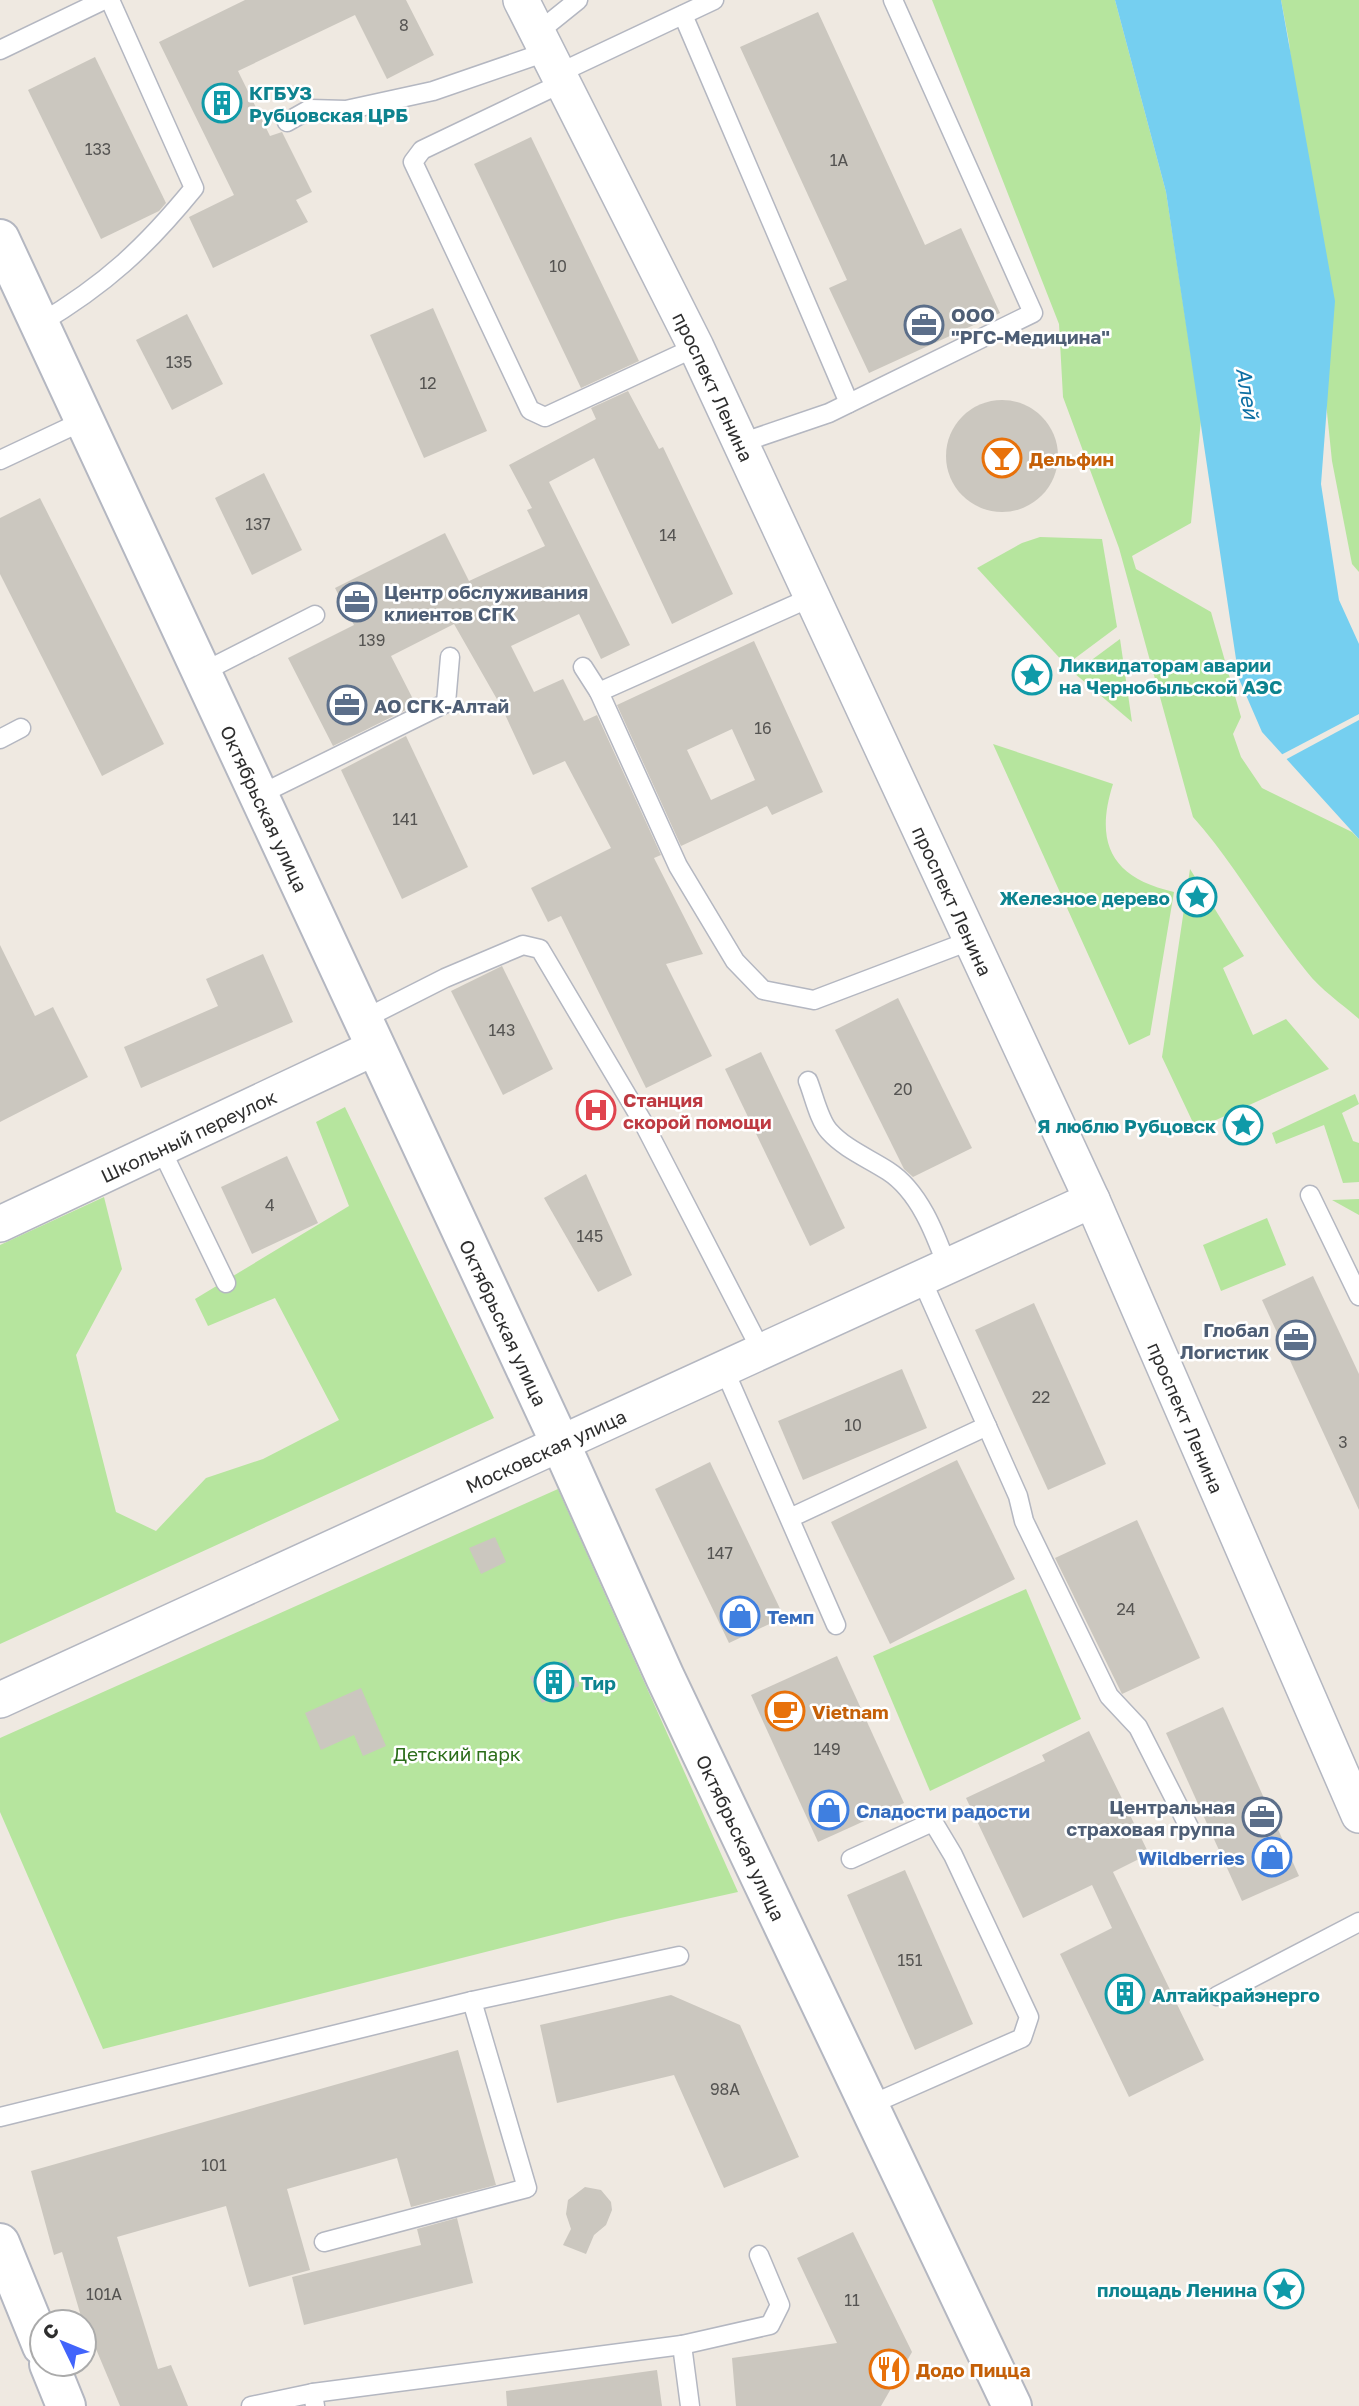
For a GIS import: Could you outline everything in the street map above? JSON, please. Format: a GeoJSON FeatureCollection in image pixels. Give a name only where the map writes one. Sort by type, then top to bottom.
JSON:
{"type":"FeatureCollection","features":[{"type":"Feature","properties":{"kind":"main road","name":"Октябрьская улица"},"geometry":{"type":"LineString","coordinates":[[0,239],[561,1445],[665,1677],[1012,2406]]}},
{"type":"Feature","properties":{"kind":"main road"},"geometry":{"type":"LineString","coordinates":[[0,2243],[28,2312]]}},
{"type":"Feature","properties":{"kind":"main road"},"geometry":{"type":"LineString","coordinates":[[55,2378],[66,2406]]}},
{"type":"Feature","properties":{"kind":"street","name":"проспект Ленина"},"geometry":{"type":"LineString","coordinates":[[521,0],[696,347],[1092,1199],[1359,1815]]}},
{"type":"Feature","properties":{"kind":"street","name":"Школьный переулок"},"geometry":{"type":"LineString","coordinates":[[0,1224],[161,1149],[370,1033]]}},
{"type":"Feature","properties":{"kind":"street","name":"Московская улица"},"geometry":{"type":"LineString","coordinates":[[0,1700],[561,1445],[1092,1199]]}},
{"type":"Feature","properties":{"kind":"lane"},"geometry":{"type":"LineString","coordinates":[[0,50],[104,0]]}},
{"type":"Feature","properties":{"kind":"lane"},"geometry":{"type":"LineString","coordinates":[[39,324],[113,276],[149,242],[194,188],[110,0]]}},
{"type":"Feature","properties":{"kind":"lane"},"geometry":{"type":"LineString","coordinates":[[578,0],[551,61],[422,150],[413,162],[530,410],[545,417],[696,347]]}},
{"type":"Feature","properties":{"kind":"lane"},"geometry":{"type":"LineString","coordinates":[[287,122],[310,109],[346,110],[551,61],[683,15],[714,0]]}},
{"type":"Feature","properties":{"kind":"lane"},"geometry":{"type":"LineString","coordinates":[[741,443],[849,403],[1034,313],[893,0]]}},
{"type":"Feature","properties":{"kind":"lane"},"geometry":{"type":"LineString","coordinates":[[683,15],[849,403]]}},
{"type":"Feature","properties":{"kind":"lane"},"geometry":{"type":"LineString","coordinates":[[0,460],[83,421]]}},
{"type":"Feature","properties":{"kind":"lane"},"geometry":{"type":"LineString","coordinates":[[599,692],[812,597]]}},
{"type":"Feature","properties":{"kind":"lane"},"geometry":{"type":"LineString","coordinates":[[201,673],[315,615]]}},
{"type":"Feature","properties":{"kind":"lane"},"geometry":{"type":"LineString","coordinates":[[259,795],[446,703],[450,657]]}},
{"type":"Feature","properties":{"kind":"lane"},"geometry":{"type":"LineString","coordinates":[[583,667],[599,692],[678,866],[735,961],[763,990],[814,1000],[972,940]]}},
{"type":"Feature","properties":{"kind":"lane"},"geometry":{"type":"LineString","coordinates":[[0,739],[21,728]]}},
{"type":"Feature","properties":{"kind":"lane"},"geometry":{"type":"LineString","coordinates":[[370,1033],[445,978],[523,945],[540,949],[645,1124],[762,1352]]}},
{"type":"Feature","properties":{"kind":"lane"},"geometry":{"type":"LineString","coordinates":[[808,1081],[827,1130],[858,1154],[891,1172],[919,1204],[936,1235],[934,1272],[987,1426],[1018,1496],[1024,1521],[1109,1696],[1138,1727],[1189,1827]]}},
{"type":"Feature","properties":{"kind":"lane"},"geometry":{"type":"LineString","coordinates":[[161,1149],[226,1283]]}},
{"type":"Feature","properties":{"kind":"lane"},"geometry":{"type":"LineString","coordinates":[[1310,1195],[1359,1296]]}},
{"type":"Feature","properties":{"kind":"lane"},"geometry":{"type":"LineString","coordinates":[[724,1369],[836,1625]]}},
{"type":"Feature","properties":{"kind":"lane"},"geometry":{"type":"LineString","coordinates":[[790,1518],[987,1426]]}},
{"type":"Feature","properties":{"kind":"lane"},"geometry":{"type":"LineString","coordinates":[[850,1859],[928,1824],[935,1825],[953,1856],[1028,2017],[1022,2038],[870,2105]]}},
{"type":"Feature","properties":{"kind":"lane"},"geometry":{"type":"LineString","coordinates":[[1217,1996],[1359,1922]]}},
{"type":"Feature","properties":{"kind":"lane"},"geometry":{"type":"LineString","coordinates":[[0,2117],[472,2001],[679,1956]]}},
{"type":"Feature","properties":{"kind":"lane"},"geometry":{"type":"LineString","coordinates":[[324,2242],[527,2188],[472,2001]]}},
{"type":"Feature","properties":{"kind":"lane"},"geometry":{"type":"LineString","coordinates":[[251,2406],[314,2400],[682,2345],[769,2325],[780,2305],[759,2255]]}},
{"type":"Feature","properties":{"kind":"lane"},"geometry":{"type":"LineString","coordinates":[[682,2345],[690,2406]]}},
{"type":"Feature","properties":{"kind":"green space"},"geometry":{"type":"Polygon","coordinates":[[[932,0],[1115,0],[1166,192],[1201,420],[1191,523],[1132,556],[1136,569],[1211,612],[1241,717],[1233,734],[1241,757],[1262,788],[1352,832],[1359,839],[1359,1019],[1307,972],[1223,854],[1193,817],[1119,548],[1063,397],[1059,324],[932,0]]]}},
{"type":"Feature","properties":{"kind":"green space"},"geometry":{"type":"Polygon","coordinates":[[[1281,0],[1359,0],[1359,572],[1352,564],[1332,461],[1289,42],[1281,0]]]}},
{"type":"Feature","properties":{"kind":"green space"},"geometry":{"type":"Polygon","coordinates":[[[1040,537],[1102,539],[1117,627],[1066,665],[977,568],[1022,543],[1040,537]]]}},
{"type":"Feature","properties":{"kind":"green space"},"geometry":{"type":"Polygon","coordinates":[[[1120,639],[1132,722],[1074,673],[1120,639]]]}},
{"type":"Feature","properties":{"kind":"green space"},"geometry":{"type":"Polygon","coordinates":[[[993,744],[1113,784],[1106,824],[1113,855],[1122,867],[1136,878],[1174,892],[1150,1035],[1129,1045],[993,744]]]}},
{"type":"Feature","properties":{"kind":"green space"},"geometry":{"type":"Polygon","coordinates":[[[1190,869],[1244,956],[1223,968],[1253,1035],[1286,1019],[1329,1069],[1196,1129],[1162,1057],[1190,869]]]}},
{"type":"Feature","properties":{"kind":"green space"},"geometry":{"type":"Polygon","coordinates":[[[1355,1094],[1359,1104],[1342,1113],[1353,1141],[1359,1143],[1359,1182],[1343,1183],[1324,1125],[1276,1144],[1272,1133],[1355,1094]]]}},
{"type":"Feature","properties":{"kind":"green space"},"geometry":{"type":"Polygon","coordinates":[[[345,1107],[494,1418],[0,1644],[0,1245],[104,1197],[122,1269],[76,1355],[116,1512],[156,1531],[206,1478],[263,1459],[339,1420],[275,1298],[208,1326],[195,1299],[349,1206],[316,1122],[345,1107]]]}},
{"type":"Feature","properties":{"kind":"green space"},"geometry":{"type":"Polygon","coordinates":[[[1359,1199],[1359,1215],[1332,1200],[1359,1199]]]}},
{"type":"Feature","properties":{"kind":"green space"},"geometry":{"type":"Polygon","coordinates":[[[1267,1218],[1286,1265],[1221,1291],[1203,1245],[1267,1218]]]}},
{"type":"Feature","properties":{"kind":"green space","name":"Детский парк"},"geometry":{"type":"Polygon","coordinates":[[[558,1489],[738,1892],[616,1919],[103,2049],[0,1812],[0,1738],[558,1489]]]}},
{"type":"Feature","properties":{"kind":"green space"},"geometry":{"type":"Polygon","coordinates":[[[1026,1589],[1081,1719],[930,1791],[873,1656],[1026,1589]]]}},
{"type":"Feature","properties":{"kind":"water","name":"Алей"},"geometry":{"type":"Polygon","coordinates":[[[1115,0],[1281,0],[1335,301],[1321,484],[1339,600],[1359,644],[1359,839],[1262,732],[1239,679],[1166,192],[1115,0]]]}},
{"type":"Feature","properties":{"kind":"pier"},"geometry":{"type":"Polygon","coordinates":[[[1359,714],[1359,720],[1283,761],[1279,756],[1359,714]]]}},
{"type":"Feature","properties":{"kind":"building"},"geometry":{"type":"Polygon","coordinates":[[[245,0],[406,0],[434,55],[387,79],[355,15],[238,71],[270,136],[282,132],[312,192],[296,200],[308,222],[213,268],[189,217],[234,195],[159,42],[245,0]]]}},
{"type":"Feature","properties":{"kind":"building"},"geometry":{"type":"Polygon","coordinates":[[[818,12],[925,245],[961,228],[1000,313],[869,373],[829,288],[847,280],[740,47],[818,12]]]}},
{"type":"Feature","properties":{"kind":"building"},"geometry":{"type":"Polygon","coordinates":[[[95,57],[166,203],[159,211],[101,239],[28,90],[95,57]]]}},
{"type":"Feature","properties":{"kind":"building"},"geometry":{"type":"Polygon","coordinates":[[[531,137],[639,361],[581,388],[474,164],[531,137]]]}},
{"type":"Feature","properties":{"kind":"building"},"geometry":{"type":"Polygon","coordinates":[[[433,308],[487,431],[424,458],[370,335],[433,308]]]}},
{"type":"Feature","properties":{"kind":"building"},"geometry":{"type":"Polygon","coordinates":[[[187,314],[223,384],[172,410],[136,340],[187,314]]]}},
{"type":"Feature","properties":{"kind":"building"},"geometry":{"type":"Polygon","coordinates":[[[628,391],[659,449],[663,447],[733,594],[672,624],[594,458],[549,482],[630,645],[601,659],[579,614],[511,646],[534,692],[563,679],[584,721],[597,715],[661,855],[654,858],[703,954],[666,964],[712,1056],[646,1088],[561,916],[548,922],[531,888],[611,848],[565,761],[533,775],[502,708],[454,624],[391,656],[416,705],[333,746],[288,658],[354,625],[335,588],[445,533],[469,581],[545,546],[527,510],[532,508],[509,465],[596,419],[591,408],[628,391]]]}},
{"type":"Feature","properties":{"kind":"building","name":"Дельфин"},"geometry":{"type":"Polygon","coordinates":[[[1002,400],[1023,405],[1041,417],[1053,435],[1058,456],[1053,477],[1041,495],[1023,507],[1002,512],[981,507],[963,495],[951,477],[946,456],[951,435],[963,417],[981,405],[1002,400]]]}},
{"type":"Feature","properties":{"kind":"building"},"geometry":{"type":"Polygon","coordinates":[[[264,473],[302,550],[252,575],[215,498],[264,473]]]}},
{"type":"Feature","properties":{"kind":"building"},"geometry":{"type":"Polygon","coordinates":[[[40,498],[164,744],[102,776],[0,574],[0,518],[40,498]]]}},
{"type":"Feature","properties":{"kind":"building"},"geometry":{"type":"Polygon","coordinates":[[[754,641],[823,792],[772,815],[767,806],[681,846],[617,705],[754,641]],[[732,729],[687,750],[711,800],[755,780],[732,729]]]}},
{"type":"Feature","properties":{"kind":"building"},"geometry":{"type":"Polygon","coordinates":[[[406,736],[468,867],[402,899],[341,770],[406,736]]]}},
{"type":"Feature","properties":{"kind":"building"},"geometry":{"type":"Polygon","coordinates":[[[0,945],[35,1016],[53,1007],[88,1077],[0,1122],[0,945]]]}},
{"type":"Feature","properties":{"kind":"building"},"geometry":{"type":"Polygon","coordinates":[[[263,954],[293,1022],[141,1088],[124,1047],[218,1006],[206,979],[263,954]]]}},
{"type":"Feature","properties":{"kind":"building"},"geometry":{"type":"Polygon","coordinates":[[[502,966],[553,1069],[503,1095],[451,991],[502,966]]]}},
{"type":"Feature","properties":{"kind":"building"},"geometry":{"type":"Polygon","coordinates":[[[898,998],[972,1148],[913,1177],[904,1169],[835,1030],[898,998]]]}},
{"type":"Feature","properties":{"kind":"building"},"geometry":{"type":"Polygon","coordinates":[[[761,1052],[845,1228],[810,1246],[725,1069],[761,1052]]]}},
{"type":"Feature","properties":{"kind":"building"},"geometry":{"type":"Polygon","coordinates":[[[287,1156],[318,1223],[252,1254],[221,1187],[287,1156]]]}},
{"type":"Feature","properties":{"kind":"building"},"geometry":{"type":"Polygon","coordinates":[[[586,1174],[632,1275],[598,1292],[544,1198],[586,1174]]]}},
{"type":"Feature","properties":{"kind":"building"},"geometry":{"type":"Polygon","coordinates":[[[1313,1276],[1359,1374],[1359,1510],[1262,1300],[1313,1276]]]}},
{"type":"Feature","properties":{"kind":"building"},"geometry":{"type":"Polygon","coordinates":[[[1034,1303],[1106,1464],[1048,1490],[975,1330],[1034,1303]]]}},
{"type":"Feature","properties":{"kind":"building"},"geometry":{"type":"Polygon","coordinates":[[[902,1369],[927,1428],[803,1480],[778,1421],[902,1369]]]}},
{"type":"Feature","properties":{"kind":"building"},"geometry":{"type":"Polygon","coordinates":[[[957,1460],[1015,1579],[890,1644],[831,1522],[957,1460]]]}},
{"type":"Feature","properties":{"kind":"building"},"geometry":{"type":"Polygon","coordinates":[[[710,1462],[784,1617],[729,1643],[655,1489],[710,1462]]]}},
{"type":"Feature","properties":{"kind":"building"},"geometry":{"type":"Polygon","coordinates":[[[1137,1520],[1200,1658],[1122,1694],[1055,1558],[1137,1520]]]}},
{"type":"Feature","properties":{"kind":"building"},"geometry":{"type":"Polygon","coordinates":[[[495,1537],[506,1562],[481,1574],[469,1548],[495,1537]]]}},
{"type":"Feature","properties":{"kind":"building"},"geometry":{"type":"Polygon","coordinates":[[[837,1656],[904,1803],[818,1842],[751,1695],[837,1656]]]}},
{"type":"Feature","properties":{"kind":"building","name":"Тир"},"geometry":{"type":"Polygon","coordinates":[[[566,1660],[579,1686],[542,1703],[530,1677],[566,1660]]]}},
{"type":"Feature","properties":{"kind":"building"},"geometry":{"type":"Polygon","coordinates":[[[361,1688],[386,1746],[363,1756],[354,1735],[321,1750],[305,1713],[361,1688]]]}},
{"type":"Feature","properties":{"kind":"building"},"geometry":{"type":"Polygon","coordinates":[[[1223,1707],[1299,1876],[1242,1901],[1166,1733],[1223,1707]]]}},
{"type":"Feature","properties":{"kind":"building"},"geometry":{"type":"Polygon","coordinates":[[[1089,1731],[1149,1854],[1113,1872],[1204,2060],[1129,2097],[1060,1954],[1112,1928],[1092,1885],[1023,1918],[966,1798],[1045,1761],[1042,1755],[1089,1731]]]}},
{"type":"Feature","properties":{"kind":"building"},"geometry":{"type":"Polygon","coordinates":[[[905,1870],[973,2024],[915,2050],[847,1895],[905,1870]]]}},
{"type":"Feature","properties":{"kind":"building"},"geometry":{"type":"Polygon","coordinates":[[[671,1995],[740,2025],[799,2157],[724,2188],[674,2075],[557,2103],[540,2025],[671,1995]]]}},
{"type":"Feature","properties":{"kind":"building"},"geometry":{"type":"Polygon","coordinates":[[[458,2050],[496,2185],[411,2207],[397,2158],[287,2189],[310,2270],[249,2287],[226,2206],[117,2237],[158,2369],[171,2365],[188,2406],[120,2406],[98,2354],[98,2308],[79,2308],[62,2252],[54,2255],[31,2171],[458,2050]]]}},
{"type":"Feature","properties":{"kind":"building"},"geometry":{"type":"Polygon","coordinates":[[[585,2187],[601,2190],[611,2202],[612,2210],[606,2225],[594,2235],[586,2254],[563,2245],[571,2229],[566,2214],[568,2200],[585,2187]]]}},
{"type":"Feature","properties":{"kind":"building"},"geometry":{"type":"Polygon","coordinates":[[[457,2218],[473,2283],[304,2325],[292,2277],[421,2245],[417,2229],[457,2218]]]}},
{"type":"Feature","properties":{"kind":"building"},"geometry":{"type":"Polygon","coordinates":[[[853,2232],[912,2352],[881,2406],[736,2406],[732,2358],[837,2343],[797,2258],[853,2232]]]}},
{"type":"Feature","properties":{"kind":"building"},"geometry":{"type":"Polygon","coordinates":[[[657,2370],[662,2406],[507,2406],[506,2391],[657,2370]]]}},
{"type":"Feature","properties":{"kind":"place","name":"КГБУЗ Рубцовская ЦРБ"},"geometry":{"type":"Point","coordinates":[222,103]}},
{"type":"Feature","properties":{"kind":"place","name":"ООО \"РГС-Медицина\""},"geometry":{"type":"Point","coordinates":[924,325]}},
{"type":"Feature","properties":{"kind":"place","name":"Дельфин"},"geometry":{"type":"Point","coordinates":[1002,458]}},
{"type":"Feature","properties":{"kind":"place","name":"Центр обслуживания клиентов СГК"},"geometry":{"type":"Point","coordinates":[357,602]}},
{"type":"Feature","properties":{"kind":"place","name":"Ликвидаторам аварии на Чернобыльской АЭС"},"geometry":{"type":"Point","coordinates":[1032,675]}},
{"type":"Feature","properties":{"kind":"place","name":"АО СГК-Алтай"},"geometry":{"type":"Point","coordinates":[347,705]}},
{"type":"Feature","properties":{"kind":"place","name":"Железное дерево"},"geometry":{"type":"Point","coordinates":[1197,897]}},
{"type":"Feature","properties":{"kind":"place","name":"Станция скорой помощи"},"geometry":{"type":"Point","coordinates":[596,1110]}},
{"type":"Feature","properties":{"kind":"place","name":"Я люблю Рубцовск"},"geometry":{"type":"Point","coordinates":[1243,1125]}},
{"type":"Feature","properties":{"kind":"place","name":"Глобал Логистик"},"geometry":{"type":"Point","coordinates":[1296,1340]}},
{"type":"Feature","properties":{"kind":"place","name":"Темп"},"geometry":{"type":"Point","coordinates":[740,1616]}},
{"type":"Feature","properties":{"kind":"place","name":"Тир"},"geometry":{"type":"Point","coordinates":[554,1682]}},
{"type":"Feature","properties":{"kind":"place","name":"Vietnam"},"geometry":{"type":"Point","coordinates":[785,1711]}},
{"type":"Feature","properties":{"kind":"place","name":"Сладости радости"},"geometry":{"type":"Point","coordinates":[829,1810]}},
{"type":"Feature","properties":{"kind":"place","name":"Центральная страховая группа"},"geometry":{"type":"Point","coordinates":[1262,1817]}},
{"type":"Feature","properties":{"kind":"place","name":"Wildberries"},"geometry":{"type":"Point","coordinates":[1272,1857]}},
{"type":"Feature","properties":{"kind":"place","name":"Алтайкрайэнерго"},"geometry":{"type":"Point","coordinates":[1125,1994]}},
{"type":"Feature","properties":{"kind":"place","name":"площадь Ленина"},"geometry":{"type":"Point","coordinates":[1284,2289]}},
{"type":"Feature","properties":{"kind":"place","name":"Додо Пицца"},"geometry":{"type":"Point","coordinates":[889,2369]}}]}
